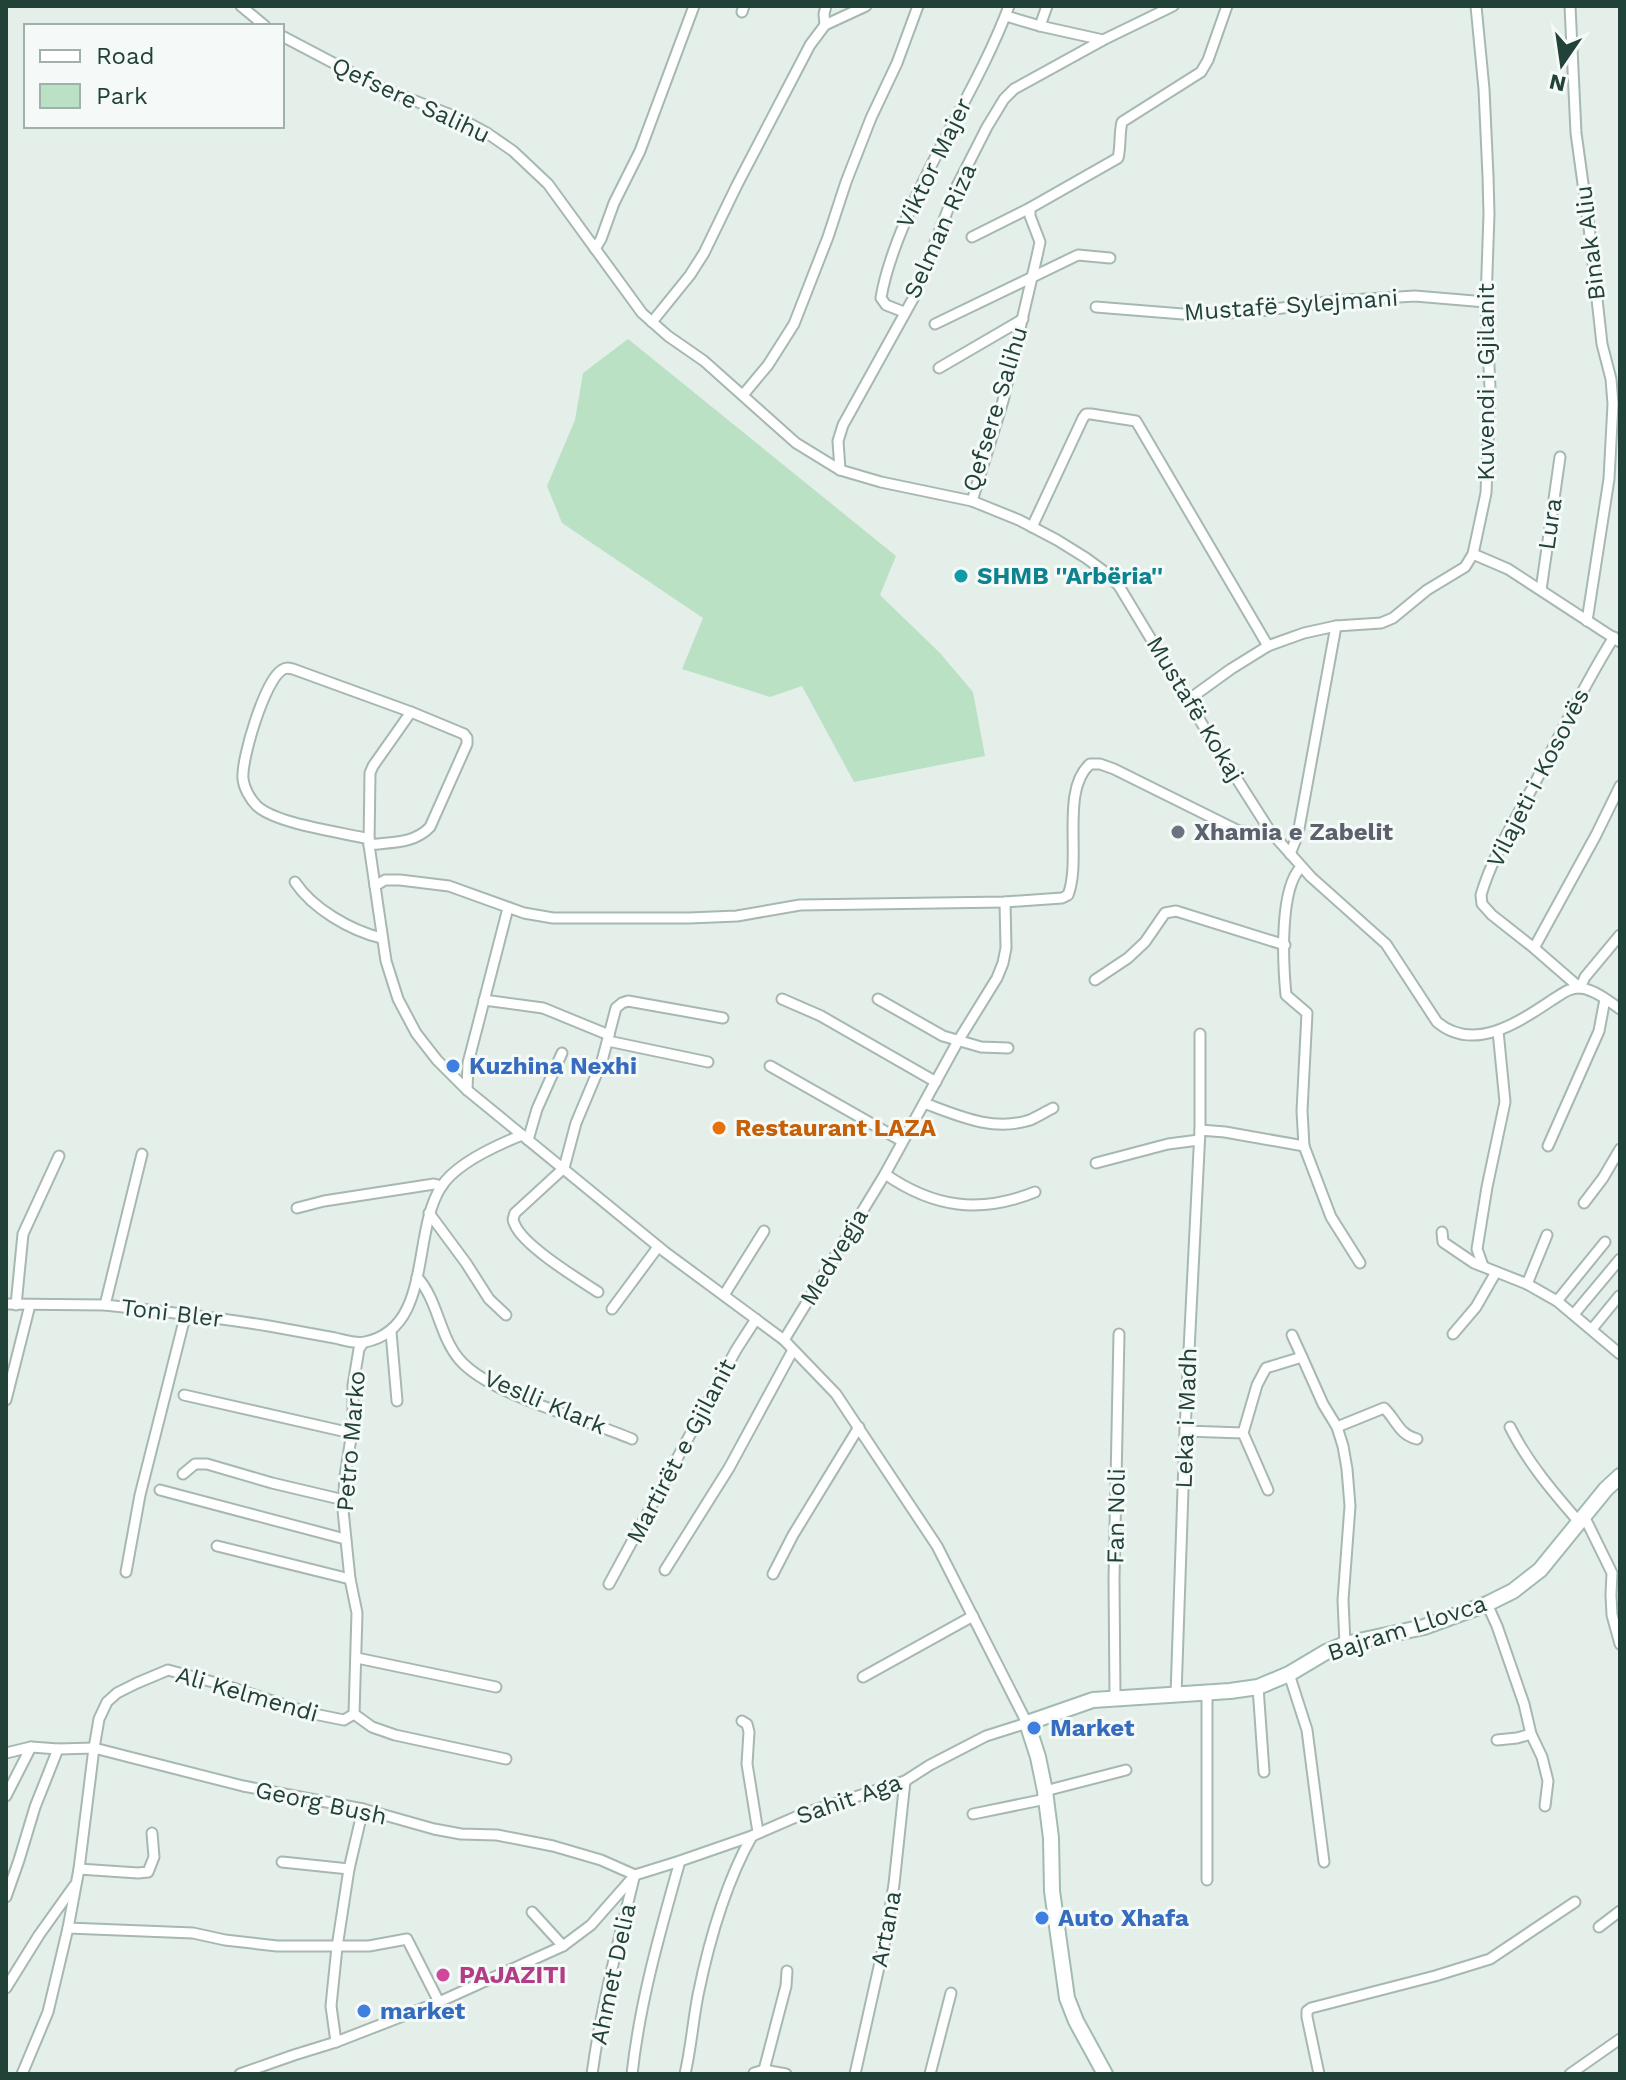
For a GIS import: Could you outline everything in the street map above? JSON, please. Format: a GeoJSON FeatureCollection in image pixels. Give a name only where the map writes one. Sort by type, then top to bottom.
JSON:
{"type":"FeatureCollection","features":[{"type":"Feature","properties":{"kind":"street"},"geometry":{"type":"LineString","coordinates":[[241,6],[263,24]]}},
{"type":"Feature","properties":{"kind":"street"},"geometry":{"type":"LineString","coordinates":[[595,249],[640,151],[694,6]]}},
{"type":"Feature","properties":{"kind":"street"},"geometry":{"type":"LineString","coordinates":[[825,25],[826,6]]}},
{"type":"Feature","properties":{"kind":"street"},"geometry":{"type":"LineString","coordinates":[[652,322],[704,253],[810,45],[825,25],[866,6]]}},
{"type":"Feature","properties":{"kind":"street"},"geometry":{"type":"LineString","coordinates":[[743,395],[768,365],[794,324],[846,182],[918,6]]}},
{"type":"Feature","properties":{"kind":"street"},"geometry":{"type":"LineString","coordinates":[[1040,26],[1047,6]]}},
{"type":"Feature","properties":{"kind":"street","name":"Selman Riza"},"geometry":{"type":"LineString","coordinates":[[840,470],[838,441],[843,425],[914,297],[957,186],[1004,99],[1014,89],[1103,40],[1173,6]]}},
{"type":"Feature","properties":{"kind":"street"},"geometry":{"type":"LineString","coordinates":[[972,237],[1118,158],[1122,122],[1201,72],[1227,6]]}},
{"type":"Feature","properties":{"kind":"street","name":"Kuvendi i Gjilanit"},"geometry":{"type":"LineString","coordinates":[[1473,554],[1486,493],[1490,388],[1486,302],[1489,201],[1484,89],[1476,6]]}},
{"type":"Feature","properties":{"kind":"street","name":"Binak Aliu"},"geometry":{"type":"LineString","coordinates":[[1570,6],[1576,133],[1602,344],[1611,379],[1613,404],[1609,479],[1587,621]]}},
{"type":"Feature","properties":{"kind":"street"},"geometry":{"type":"LineString","coordinates":[[1008,11],[1040,26],[1103,40]]}},
{"type":"Feature","properties":{"kind":"street","name":"Viktor Majer"},"geometry":{"type":"LineString","coordinates":[[904,312],[886,305],[881,298],[897,242],[916,195],[1008,11]]}},
{"type":"Feature","properties":{"kind":"street","name":"Qefsere Salihu"},"geometry":{"type":"LineString","coordinates":[[284,37],[379,87],[459,118],[513,151],[548,184],[623,289],[652,322],[704,361],[796,443],[840,470],[881,482],[972,501],[1003,401],[1040,242],[1030,208]]}},
{"type":"Feature","properties":{"kind":"street"},"geometry":{"type":"LineString","coordinates":[[935,324],[1078,255],[1110,258]]}},
{"type":"Feature","properties":{"kind":"street","name":"Mustafë Sylejmani"},"geometry":{"type":"LineString","coordinates":[[1096,307],[1195,315],[1415,296],[1486,302]]}},
{"type":"Feature","properties":{"kind":"street"},"geometry":{"type":"LineString","coordinates":[[939,368],[1023,319]]}},
{"type":"Feature","properties":{"kind":"street"},"geometry":{"type":"LineString","coordinates":[[1032,527],[1086,414],[1136,421],[1268,646]]}},
{"type":"Feature","properties":{"kind":"street","name":"Lura"},"geometry":{"type":"LineString","coordinates":[[1541,590],[1560,457]]}},
{"type":"Feature","properties":{"kind":"street","name":"Mustafë Kokaj"},"geometry":{"type":"LineString","coordinates":[[972,501],[1057,540],[1105,572],[1119,586],[1270,831],[1301,867],[1386,944],[1437,1022],[1447,1031],[1467,1035],[1498,1031],[1568,990],[1580,988],[1585,977],[1620,935]]}},
{"type":"Feature","properties":{"kind":"street"},"geometry":{"type":"LineString","coordinates":[[1188,700],[1268,646],[1304,633],[1336,626],[1381,623],[1393,618],[1427,590],[1465,567],[1473,554]]}},
{"type":"Feature","properties":{"kind":"street","name":"Lura"},"geometry":{"type":"LineString","coordinates":[[1473,554],[1508,569],[1617,639]]}},
{"type":"Feature","properties":{"kind":"street"},"geometry":{"type":"LineString","coordinates":[[1290,854],[1298,834],[1336,626]]}},
{"type":"Feature","properties":{"kind":"street","name":"Vilajeti i Kosovës"},"geometry":{"type":"LineString","coordinates":[[1534,948],[1492,915],[1482,904],[1481,895],[1509,829],[1588,678],[1617,639]]}},
{"type":"Feature","properties":{"kind":"street"},"geometry":{"type":"LineString","coordinates":[[285,668],[411,712],[467,738],[430,827],[412,840],[369,842],[289,821],[270,814],[249,798],[243,781],[243,763],[263,698],[285,668]]}},
{"type":"Feature","properties":{"kind":"street"},"geometry":{"type":"LineString","coordinates":[[411,712],[370,773],[369,842],[381,938],[398,999],[416,1033],[467,1090],[658,1247],[784,1340],[836,1394],[859,1427],[937,1546],[1027,1723],[1038,1757],[1045,1795],[1051,1838],[1052,1891],[1067,1998],[1105,2074]]}},
{"type":"Feature","properties":{"kind":"street"},"geometry":{"type":"LineString","coordinates":[[375,886],[385,880],[449,886],[524,913],[553,918],[689,918],[737,916],[800,905],[1005,902],[1062,898],[1068,895],[1071,887],[1076,788],[1083,770],[1090,764],[1114,769],[1239,831],[1270,831]]}},
{"type":"Feature","properties":{"kind":"street"},"geometry":{"type":"LineString","coordinates":[[1620,786],[1534,948],[1580,988],[1591,991],[1620,1009]]}},
{"type":"Feature","properties":{"kind":"street"},"geometry":{"type":"LineString","coordinates":[[1301,867],[1294,874],[1289,888],[1283,972],[1286,995],[1307,1013],[1302,1111],[1304,1146],[1331,1217],[1360,1263]]}},
{"type":"Feature","properties":{"kind":"street"},"geometry":{"type":"LineString","coordinates":[[295,882],[309,898],[343,923],[364,934],[381,938]]}},
{"type":"Feature","properties":{"kind":"street","name":"Medvegja"},"geometry":{"type":"LineString","coordinates":[[784,1340],[885,1174],[958,1041],[997,978],[1006,948],[1005,902]]}},
{"type":"Feature","properties":{"kind":"street"},"geometry":{"type":"LineString","coordinates":[[467,1090],[468,1063],[508,908]]}},
{"type":"Feature","properties":{"kind":"street"},"geometry":{"type":"LineString","coordinates":[[1095,980],[1128,958],[1145,942],[1165,913],[1176,911],[1285,945]]}},
{"type":"Feature","properties":{"kind":"street"},"geometry":{"type":"LineString","coordinates":[[782,999],[821,1016],[936,1082]]}},
{"type":"Feature","properties":{"kind":"street"},"geometry":{"type":"LineString","coordinates":[[878,999],[943,1036],[981,1047],[1008,1048]]}},
{"type":"Feature","properties":{"kind":"street"},"geometry":{"type":"LineString","coordinates":[[1548,1146],[1599,1031],[1605,999]]}},
{"type":"Feature","properties":{"kind":"street"},"geometry":{"type":"LineString","coordinates":[[484,1000],[543,1008],[608,1038],[708,1062]]}},
{"type":"Feature","properties":{"kind":"street"},"geometry":{"type":"LineString","coordinates":[[598,1292],[561,1269],[523,1237],[515,1227],[515,1213],[564,1168],[576,1123],[602,1061],[616,1008],[628,1001],[723,1018]]}},
{"type":"Feature","properties":{"kind":"street"},"geometry":{"type":"LineString","coordinates":[[1483,1266],[1477,1249],[1505,1102],[1498,1031]]}},
{"type":"Feature","properties":{"kind":"street","name":"Leka i Madh"},"geometry":{"type":"LineString","coordinates":[[1176,1695],[1199,1135],[1200,1034]]}},
{"type":"Feature","properties":{"kind":"street"},"geometry":{"type":"LineString","coordinates":[[363,1343],[391,1332],[407,1311],[429,1213],[442,1186],[486,1150],[525,1137],[562,1053]]}},
{"type":"Feature","properties":{"kind":"street"},"geometry":{"type":"LineString","coordinates":[[770,1066],[902,1141]]}},
{"type":"Feature","properties":{"kind":"street"},"geometry":{"type":"LineString","coordinates":[[924,1103],[976,1122],[1001,1125],[1030,1120],[1053,1108]]}},
{"type":"Feature","properties":{"kind":"street"},"geometry":{"type":"LineString","coordinates":[[1096,1163],[1199,1135],[1225,1132],[1304,1146]]}},
{"type":"Feature","properties":{"kind":"street"},"geometry":{"type":"LineString","coordinates":[[1584,1203],[1620,1149]]}},
{"type":"Feature","properties":{"kind":"street","name":"Toni Bler"},"geometry":{"type":"LineString","coordinates":[[142,1154],[105,1305],[186,1313],[363,1343]]}},
{"type":"Feature","properties":{"kind":"street"},"geometry":{"type":"LineString","coordinates":[[59,1156],[23,1234],[11,1304],[105,1305]]}},
{"type":"Feature","properties":{"kind":"street"},"geometry":{"type":"LineString","coordinates":[[885,1174],[904,1188],[961,1206],[989,1206],[1035,1192]]}},
{"type":"Feature","properties":{"kind":"street"},"geometry":{"type":"LineString","coordinates":[[297,1208],[434,1184],[442,1186]]}},
{"type":"Feature","properties":{"kind":"street"},"geometry":{"type":"LineString","coordinates":[[429,1213],[489,1299],[506,1315]]}},
{"type":"Feature","properties":{"kind":"street"},"geometry":{"type":"LineString","coordinates":[[724,1295],[764,1231]]}},
{"type":"Feature","properties":{"kind":"street"},"geometry":{"type":"LineString","coordinates":[[1442,1232],[1443,1242],[1474,1263],[1527,1284],[1557,1301],[1620,1354]]}},
{"type":"Feature","properties":{"kind":"street"},"geometry":{"type":"LineString","coordinates":[[1527,1284],[1547,1235]]}},
{"type":"Feature","properties":{"kind":"street"},"geometry":{"type":"LineString","coordinates":[[1557,1301],[1605,1242]]}},
{"type":"Feature","properties":{"kind":"street"},"geometry":{"type":"LineString","coordinates":[[612,1309],[658,1247]]}},
{"type":"Feature","properties":{"kind":"street"},"geometry":{"type":"LineString","coordinates":[[1574,1314],[1620,1259]]}},
{"type":"Feature","properties":{"kind":"street"},"geometry":{"type":"LineString","coordinates":[[1453,1334],[1476,1307],[1496,1272]]}},
{"type":"Feature","properties":{"kind":"street","name":"Veslli Klark"},"geometry":{"type":"LineString","coordinates":[[417,1277],[436,1308],[446,1338],[471,1370],[542,1405],[632,1439]]}},
{"type":"Feature","properties":{"kind":"street"},"geometry":{"type":"LineString","coordinates":[[1592,1329],[1619,1296]]}},
{"type":"Feature","properties":{"kind":"street"},"geometry":{"type":"LineString","coordinates":[[6,1400],[30,1305]]}},
{"type":"Feature","properties":{"kind":"street"},"geometry":{"type":"LineString","coordinates":[[126,1572],[140,1495],[186,1313]]}},
{"type":"Feature","properties":{"kind":"street","name":"Martirët e Gjilanit"},"geometry":{"type":"LineString","coordinates":[[609,1584],[736,1350],[756,1319]]}},
{"type":"Feature","properties":{"kind":"street"},"geometry":{"type":"LineString","coordinates":[[391,1332],[397,1401]]}},
{"type":"Feature","properties":{"kind":"street","name":"Fan Noli"},"geometry":{"type":"LineString","coordinates":[[1115,1697],[1119,1334]]}},
{"type":"Feature","properties":{"kind":"street"},"geometry":{"type":"LineString","coordinates":[[1292,1335],[1323,1404],[1337,1427],[1343,1446],[1350,1506],[1343,1600],[1345,1644]]}},
{"type":"Feature","properties":{"kind":"street","name":"Petro Marko"},"geometry":{"type":"LineString","coordinates":[[354,1714],[357,1613],[345,1539],[344,1500],[353,1385],[359,1349],[363,1343]]}},
{"type":"Feature","properties":{"kind":"street"},"geometry":{"type":"LineString","coordinates":[[665,1570],[729,1468],[793,1350]]}},
{"type":"Feature","properties":{"kind":"street"},"geometry":{"type":"LineString","coordinates":[[1268,1490],[1243,1433],[1257,1385],[1266,1368],[1302,1357]]}},
{"type":"Feature","properties":{"kind":"street"},"geometry":{"type":"LineString","coordinates":[[184,1395],[351,1433]]}},
{"type":"Feature","properties":{"kind":"street"},"geometry":{"type":"LineString","coordinates":[[1337,1427],[1384,1408],[1400,1429],[1410,1438],[1417,1439]]}},
{"type":"Feature","properties":{"kind":"street"},"geometry":{"type":"LineString","coordinates":[[773,1574],[793,1535],[859,1427]]}},
{"type":"Feature","properties":{"kind":"street"},"geometry":{"type":"LineString","coordinates":[[1510,1427],[1537,1473],[1582,1519],[1612,1573],[1612,1615],[1620,1644]]}},
{"type":"Feature","properties":{"kind":"street"},"geometry":{"type":"LineString","coordinates":[[1185,1431],[1243,1433]]}},
{"type":"Feature","properties":{"kind":"street"},"geometry":{"type":"LineString","coordinates":[[183,1474],[195,1464],[207,1464],[344,1500]]}},
{"type":"Feature","properties":{"kind":"street","name":"Bajram Llovca"},"geometry":{"type":"LineString","coordinates":[[1027,1723],[1093,1700],[1258,1687],[1345,1644],[1424,1627],[1487,1604],[1513,1591],[1540,1570],[1620,1476]]}},
{"type":"Feature","properties":{"kind":"street","name":"Petro Marko"},"geometry":{"type":"LineString","coordinates":[[160,1490],[345,1539]]}},
{"type":"Feature","properties":{"kind":"street"},"geometry":{"type":"LineString","coordinates":[[217,1546],[350,1579]]}},
{"type":"Feature","properties":{"kind":"street"},"geometry":{"type":"LineString","coordinates":[[1487,1604],[1524,1704],[1531,1734],[1542,1757],[1548,1781],[1545,1806]]}},
{"type":"Feature","properties":{"kind":"street"},"geometry":{"type":"LineString","coordinates":[[863,1677],[973,1616]]}},
{"type":"Feature","properties":{"kind":"street"},"geometry":{"type":"LineString","coordinates":[[357,1658],[496,1687]]}},
{"type":"Feature","properties":{"kind":"street","name":"Ali Kelmendi"},"geometry":{"type":"LineString","coordinates":[[22,2074],[48,2012],[68,1928],[99,1719],[107,1702],[127,1688],[168,1670],[309,1713],[344,1720],[354,1714],[372,1727],[395,1735],[506,1759]]}},
{"type":"Feature","properties":{"kind":"street"},"geometry":{"type":"LineString","coordinates":[[1289,1674],[1307,1730],[1324,1862]]}},
{"type":"Feature","properties":{"kind":"street"},"geometry":{"type":"LineString","coordinates":[[1258,1687],[1264,1772]]}},
{"type":"Feature","properties":{"kind":"street"},"geometry":{"type":"LineString","coordinates":[[1207,1693],[1207,1880]]}},
{"type":"Feature","properties":{"kind":"street"},"geometry":{"type":"LineString","coordinates":[[685,2074],[713,1931],[744,1850],[755,1834],[747,1764],[749,1732],[747,1724],[742,1721]]}},
{"type":"Feature","properties":{"kind":"street","name":"Sahit Aga"},"geometry":{"type":"LineString","coordinates":[[635,1875],[755,1834],[805,1813],[905,1781],[986,1736],[1027,1723]]}},
{"type":"Feature","properties":{"kind":"street"},"geometry":{"type":"LineString","coordinates":[[1497,1740],[1531,1734]]}},
{"type":"Feature","properties":{"kind":"street"},"geometry":{"type":"LineString","coordinates":[[6,1796],[31,1747]]}},
{"type":"Feature","properties":{"kind":"street","name":"Georg Bush"},"geometry":{"type":"LineString","coordinates":[[6,1753],[31,1747],[94,1748],[254,1789],[363,1809],[434,1829],[461,1834],[497,1835],[553,1846],[601,1860],[635,1875]]}},
{"type":"Feature","properties":{"kind":"street"},"geometry":{"type":"LineString","coordinates":[[6,1897],[35,1807],[58,1749]]}},
{"type":"Feature","properties":{"kind":"street"},"geometry":{"type":"LineString","coordinates":[[973,1814],[1126,1770]]}},
{"type":"Feature","properties":{"kind":"street","name":"Artana"},"geometry":{"type":"LineString","coordinates":[[855,2074],[885,1940],[905,1781]]}},
{"type":"Feature","properties":{"kind":"street"},"geometry":{"type":"LineString","coordinates":[[336,2042],[331,2006],[337,1947],[349,1869],[363,1809]]}},
{"type":"Feature","properties":{"kind":"street"},"geometry":{"type":"LineString","coordinates":[[79,1869],[148,1872],[154,1857],[152,1833]]}},
{"type":"Feature","properties":{"kind":"street"},"geometry":{"type":"LineString","coordinates":[[632,2074],[644,1995],[680,1861]]}},
{"type":"Feature","properties":{"kind":"street"},"geometry":{"type":"LineString","coordinates":[[282,1862],[349,1869]]}},
{"type":"Feature","properties":{"kind":"street"},"geometry":{"type":"LineString","coordinates":[[240,2074],[336,2042],[439,2002],[563,1946],[591,1925],[635,1875]]}},
{"type":"Feature","properties":{"kind":"street","name":"Ahmet Delia"},"geometry":{"type":"LineString","coordinates":[[592,2074],[611,1969],[635,1875]]}},
{"type":"Feature","properties":{"kind":"street","name":"Ali Kelmendi"},"geometry":{"type":"LineString","coordinates":[[6,1988],[46,1924],[76,1884]]}},
{"type":"Feature","properties":{"kind":"street"},"geometry":{"type":"LineString","coordinates":[[1319,2074],[1307,2017],[1307,2011],[1311,2008],[1490,1959],[1575,1902]]}},
{"type":"Feature","properties":{"kind":"street"},"geometry":{"type":"LineString","coordinates":[[1599,1927],[1620,1911]]}},
{"type":"Feature","properties":{"kind":"street"},"geometry":{"type":"LineString","coordinates":[[532,1912],[563,1946]]}},
{"type":"Feature","properties":{"kind":"street"},"geometry":{"type":"LineString","coordinates":[[68,1928],[193,1933],[277,1946],[337,1947],[407,1939],[439,2002]]}},
{"type":"Feature","properties":{"kind":"street"},"geometry":{"type":"LineString","coordinates":[[786,2074],[759,2072],[786,1986],[787,1971]]}},
{"type":"Feature","properties":{"kind":"street"},"geometry":{"type":"LineString","coordinates":[[930,2074],[951,1993]]}},
{"type":"Feature","properties":{"kind":"street"},"geometry":{"type":"LineString","coordinates":[[1570,2074],[1620,2039]]}},
{"type":"Feature","properties":{"kind":"green space"},"geometry":{"type":"Polygon","coordinates":[[[628,339],[896,556],[880,595],[940,653],[973,692],[985,756],[854,782],[802,686],[770,697],[682,669],[703,618],[562,523],[547,486],[575,420],[583,373],[628,339]]]}},
{"type":"Feature","properties":{"kind":"place","name":"SHMB ''Arbëria''"},"geometry":{"type":"Point","coordinates":[961,576]}},
{"type":"Feature","properties":{"kind":"place","name":"Xhamia e Zabelit"},"geometry":{"type":"Point","coordinates":[1178,832]}},
{"type":"Feature","properties":{"kind":"place","name":"Kuzhina Nexhi"},"geometry":{"type":"Point","coordinates":[453,1066]}},
{"type":"Feature","properties":{"kind":"place","name":"Restaurant LAZA"},"geometry":{"type":"Point","coordinates":[719,1128]}},
{"type":"Feature","properties":{"kind":"place","name":"Market"},"geometry":{"type":"Point","coordinates":[1034,1728]}},
{"type":"Feature","properties":{"kind":"place","name":"Auto Xhafa"},"geometry":{"type":"Point","coordinates":[1042,1918]}},
{"type":"Feature","properties":{"kind":"place","name":"PAJAZITI"},"geometry":{"type":"Point","coordinates":[443,1975]}},
{"type":"Feature","properties":{"kind":"place","name":"market"},"geometry":{"type":"Point","coordinates":[364,2011]}}]}
